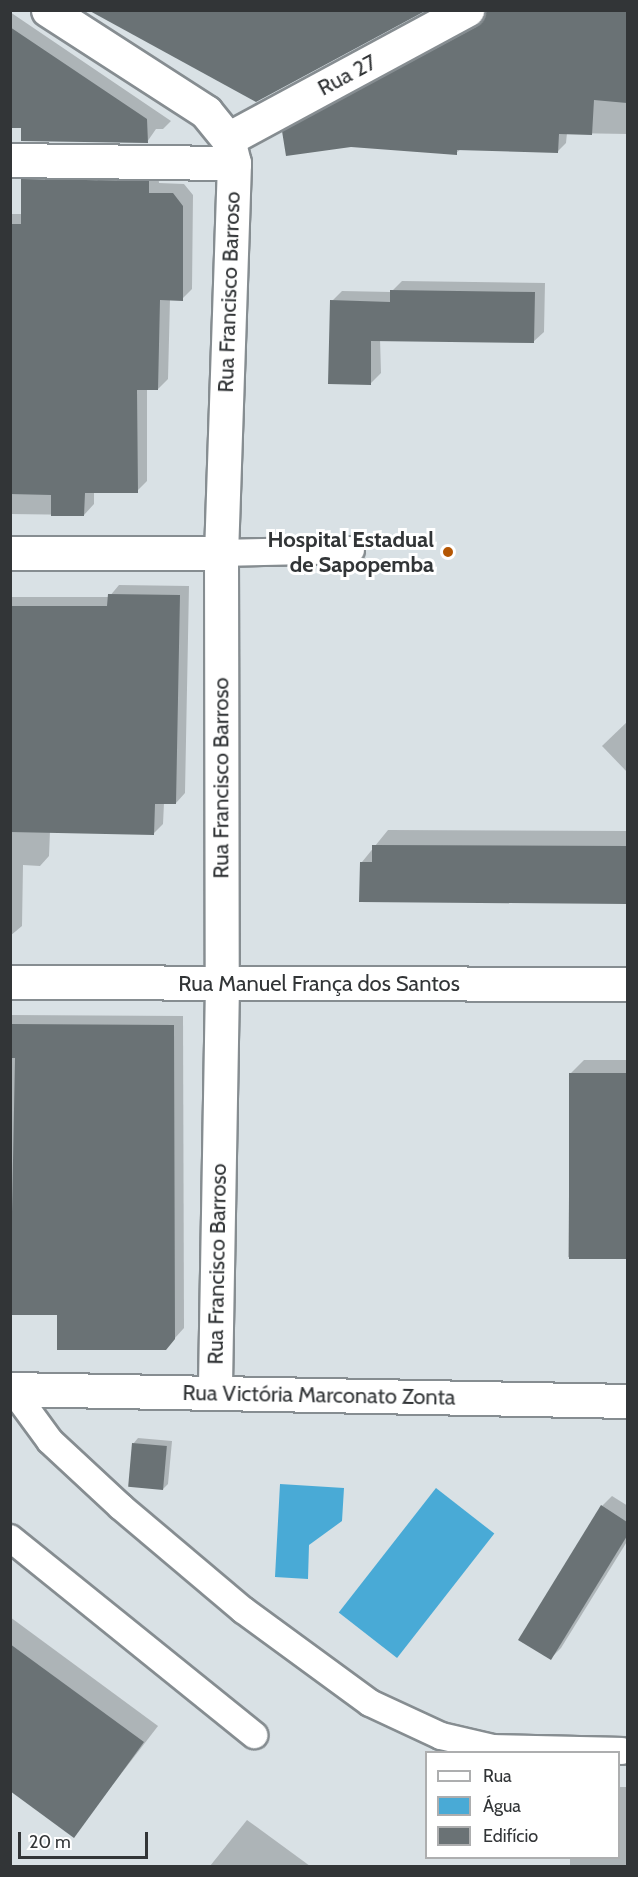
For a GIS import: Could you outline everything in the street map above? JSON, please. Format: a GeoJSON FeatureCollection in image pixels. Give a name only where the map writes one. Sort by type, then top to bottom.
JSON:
{"type":"FeatureCollection","features":[{"type":"Feature","properties":{"kind":"street"},"geometry":{"type":"LineString","coordinates":[[48,10],[206,112],[231,151]]}},
{"type":"Feature","properties":{"kind":"street","name":"Rua 27"},"geometry":{"type":"LineString","coordinates":[[231,151],[467,10]]}},
{"type":"Feature","properties":{"kind":"street"},"geometry":{"type":"LineString","coordinates":[[10,160],[231,151]]}},
{"type":"Feature","properties":{"kind":"street","name":"Rua Francisco Barroso"},"geometry":{"type":"LineString","coordinates":[[215,1393],[222,984],[220,553],[231,151]]}},
{"type":"Feature","properties":{"kind":"street"},"geometry":{"type":"LineString","coordinates":[[10,553],[220,553]]}},
{"type":"Feature","properties":{"kind":"street","name":"Rua Manuel França dos Santos"},"geometry":{"type":"LineString","coordinates":[[10,982],[627,984]]}},
{"type":"Feature","properties":{"kind":"street","name":"Rua Victória Marconato Zonta"},"geometry":{"type":"LineString","coordinates":[[11,1389],[627,1401]]}},
{"type":"Feature","properties":{"kind":"lane"},"geometry":{"type":"LineString","coordinates":[[220,553],[351,550]]}},
{"type":"Feature","properties":{"kind":"lane"},"geometry":{"type":"LineString","coordinates":[[11,1389],[50,1441],[121,1507],[243,1610],[370,1703],[441,1736],[493,1748],[622,1751]]}},
{"type":"Feature","properties":{"kind":"lane"},"geometry":{"type":"LineString","coordinates":[[10,1538],[254,1735]]}},
{"type":"Feature","properties":{"kind":"water"},"geometry":{"type":"Polygon","coordinates":[[[280,1484],[344,1488],[342,1521],[309,1545],[308,1579],[275,1577],[280,1484]]]}},
{"type":"Feature","properties":{"kind":"water"},"geometry":{"type":"Polygon","coordinates":[[[436,1488],[494,1534],[397,1658],[339,1613],[436,1488]]]}},
{"type":"Feature","properties":{"kind":"building"},"geometry":{"type":"Polygon","coordinates":[[[88,10],[427,10],[256,102],[88,10]]]}},
{"type":"Feature","properties":{"kind":"building"},"geometry":{"type":"Polygon","coordinates":[[[486,10],[627,10],[627,103],[594,100],[592,135],[559,134],[558,153],[457,150],[457,155],[351,147],[286,156],[282,131],[476,27],[486,10]]]}},
{"type":"Feature","properties":{"kind":"building"},"geometry":{"type":"Polygon","coordinates":[[[10,27],[147,119],[148,143],[21,141],[21,128],[10,128],[10,27]]]}},
{"type":"Feature","properties":{"kind":"building"},"geometry":{"type":"Polygon","coordinates":[[[21,179],[149,181],[149,193],[173,193],[183,206],[183,301],[160,300],[158,390],[137,390],[138,493],[85,493],[84,516],[51,516],[51,495],[10,494],[10,224],[21,224],[21,179]]]}},
{"type":"Feature","properties":{"kind":"building"},"geometry":{"type":"Polygon","coordinates":[[[390,290],[535,292],[534,343],[371,341],[371,385],[328,384],[330,300],[390,302],[390,290]]]}},
{"type":"Feature","properties":{"kind":"building"},"geometry":{"type":"Polygon","coordinates":[[[108,594],[180,595],[176,804],[155,804],[154,835],[10,832],[10,606],[107,606],[108,594]]]}},
{"type":"Feature","properties":{"kind":"building"},"geometry":{"type":"Polygon","coordinates":[[[372,845],[627,846],[627,904],[359,902],[360,862],[372,862],[372,845]]]}},
{"type":"Feature","properties":{"kind":"building"},"geometry":{"type":"Polygon","coordinates":[[[10,1024],[174,1025],[175,1339],[166,1350],[57,1350],[57,1315],[10,1315],[15,1058],[10,1058],[10,1024]]]}},
{"type":"Feature","properties":{"kind":"building"},"geometry":{"type":"Polygon","coordinates":[[[569,1073],[627,1073],[627,1259],[569,1259],[569,1073]]]}},
{"type":"Feature","properties":{"kind":"building"},"geometry":{"type":"Polygon","coordinates":[[[132,1443],[167,1446],[163,1490],[128,1487],[132,1443]]]}},
{"type":"Feature","properties":{"kind":"building"},"geometry":{"type":"Polygon","coordinates":[[[601,1505],[627,1522],[627,1536],[551,1660],[518,1640],[601,1505]]]}},
{"type":"Feature","properties":{"kind":"building"},"geometry":{"type":"Polygon","coordinates":[[[10,1644],[144,1742],[74,1838],[10,1791],[10,1644]]]}},
{"type":"Feature","properties":{"kind":"place","name":"Hospital Estadual de Sapopemba"},"geometry":{"type":"Point","coordinates":[448,552]}}]}
